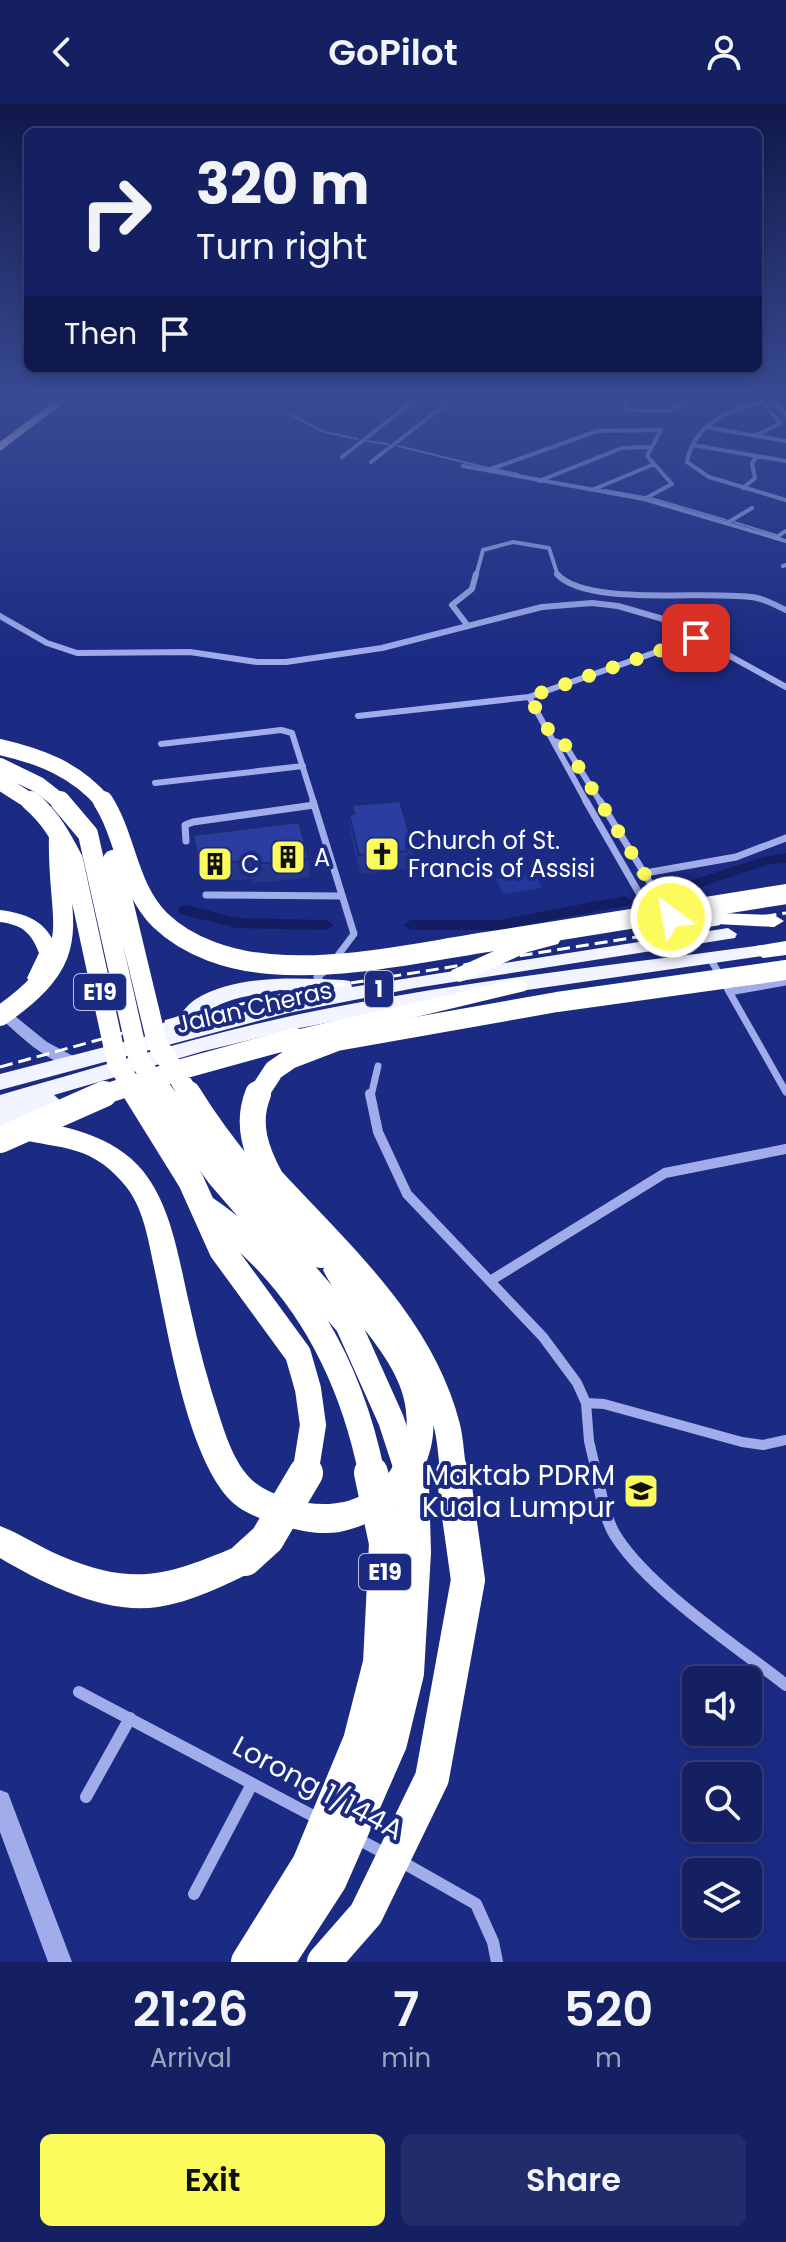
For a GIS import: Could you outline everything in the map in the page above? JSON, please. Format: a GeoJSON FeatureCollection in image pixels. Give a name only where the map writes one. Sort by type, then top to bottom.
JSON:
{"type":"FeatureCollection","features":[{"type":"Feature","properties":{"kind":"highway"},"geometry":{"type":"LineString","coordinates":[[0,747],[55,764],[89,786],[116,820],[131,877],[152,912],[169,929],[227,957],[291,967],[346,963],[786,894]]}},
{"type":"Feature","properties":{"kind":"highway"},"geometry":{"type":"LineString","coordinates":[[0,754],[42,769],[76,792],[93,809],[109,842],[157,1043],[214,1136],[284,1218],[336,1270],[404,1368],[419,1404],[420,1430],[416,1456],[407,1475],[373,1506],[350,1515],[307,1517],[256,1501],[240,1490],[217,1453],[158,1225],[148,1198],[133,1174],[90,1145],[24,1130],[0,1129]]}},
{"type":"Feature","properties":{"kind":"highway","name":"E19"},"geometry":{"type":"LineString","coordinates":[[0,766],[45,787],[76,816],[88,834],[138,1057],[219,1175],[348,1324],[391,1420],[412,1485],[414,1552],[407,1673],[390,1743],[330,1880],[277,1962]]}},
{"type":"Feature","properties":{"kind":"highway","name":"E19"},"geometry":{"type":"LineString","coordinates":[[0,782],[46,814],[73,860],[117,1063],[206,1209],[250,1244],[289,1286],[326,1341],[361,1422],[386,1543],[380,1663],[360,1741],[309,1864],[248,1962]]}},
{"type":"Feature","properties":{"kind":"highway"},"geometry":{"type":"LineString","coordinates":[[0,1012],[47,975],[66,926],[57,859],[59,832]]}},
{"type":"Feature","properties":{"kind":"highway"},"geometry":{"type":"LineString","coordinates":[[671,917],[693,901],[786,886]]}},
{"type":"Feature","properties":{"kind":"highway"},"geometry":{"type":"LineString","coordinates":[[0,916],[30,923],[43,933],[49,953],[43,972],[0,1012]]}},
{"type":"Feature","properties":{"kind":"highway"},"geometry":{"type":"LineString","coordinates":[[459,975],[540,941],[671,917],[782,922]]}},
{"type":"Feature","properties":{"kind":"highway"},"geometry":{"type":"LineString","coordinates":[[728,934],[782,922]]}},
{"type":"Feature","properties":{"kind":"highway","name":"Jalan Cheras"},"geometry":{"type":"LineString","coordinates":[[0,1079],[288,1006],[415,982],[728,934]]}},
{"type":"Feature","properties":{"kind":"highway"},"geometry":{"type":"LineString","coordinates":[[763,951],[786,948]]}},
{"type":"Feature","properties":{"kind":"highway","name":"Jalan Cheras"},"geometry":{"type":"LineString","coordinates":[[0,1103],[204,1044],[391,1003],[763,951]]}},
{"type":"Feature","properties":{"kind":"highway"},"geometry":{"type":"LineString","coordinates":[[324,1962],[366,1914],[432,1778],[468,1580],[447,1426],[422,1360],[385,1304],[271,1179],[257,1157],[251,1118],[256,1096],[272,1074],[290,1059],[360,1037],[532,1005],[786,970]]}},
{"type":"Feature","properties":{"kind":"highway"},"geometry":{"type":"LineString","coordinates":[[135,1045],[186,1020],[201,1004],[212,999],[280,984],[329,978],[415,982]]}},
{"type":"Feature","properties":{"kind":"highway"},"geometry":{"type":"LineString","coordinates":[[0,1140],[80,1104],[198,1065],[295,1038],[518,986]]}},
{"type":"Feature","properties":{"kind":"highway"},"geometry":{"type":"LineString","coordinates":[[0,1118],[88,1090],[204,1044]]}},
{"type":"Feature","properties":{"kind":"highway"},"geometry":{"type":"LineString","coordinates":[[0,1541],[82,1581],[146,1592],[211,1576],[245,1559],[267,1539],[308,1469],[313,1425],[308,1389],[298,1354],[222,1250],[206,1209]]}},
{"type":"Feature","properties":{"kind":"street"},"geometry":{"type":"LineString","coordinates":[[566,486],[644,499],[786,541]]}},
{"type":"Feature","properties":{"kind":"street"},"geometry":{"type":"LineString","coordinates":[[591,490],[601,486]]}},
{"type":"Feature","properties":{"kind":"street"},"geometry":{"type":"LineString","coordinates":[[644,499],[671,486]]}},
{"type":"Feature","properties":{"kind":"street"},"geometry":{"type":"LineString","coordinates":[[736,486],[786,500]]}},
{"type":"Feature","properties":{"kind":"street"},"geometry":{"type":"LineString","coordinates":[[727,523],[752,508]]}},
{"type":"Feature","properties":{"kind":"street"},"geometry":{"type":"LineString","coordinates":[[775,538],[786,531]]}},
{"type":"Feature","properties":{"kind":"street"},"geometry":{"type":"LineString","coordinates":[[468,626],[452,605],[472,589],[483,550],[513,542],[540,544],[549,548],[558,577],[577,587],[670,597],[742,596],[770,602],[786,610]]}},
{"type":"Feature","properties":{"kind":"street"},"geometry":{"type":"LineString","coordinates":[[0,616],[41,641],[69,652],[188,652],[272,663],[381,648],[468,626],[519,609],[584,603],[649,612],[786,687]]}},
{"type":"Feature","properties":{"kind":"street"},"geometry":{"type":"LineString","coordinates":[[358,716],[529,697],[696,638]]}},
{"type":"Feature","properties":{"kind":"street"},"geometry":{"type":"LineString","coordinates":[[529,697],[555,741],[565,745],[671,917]]}},
{"type":"Feature","properties":{"kind":"street"},"geometry":{"type":"LineString","coordinates":[[161,744],[288,730],[295,738],[340,896],[354,934],[329,978]]}},
{"type":"Feature","properties":{"kind":"street"},"geometry":{"type":"LineString","coordinates":[[555,741],[554,747],[647,907],[639,923]]}},
{"type":"Feature","properties":{"kind":"street"},"geometry":{"type":"LineString","coordinates":[[155,783],[303,766]]}},
{"type":"Feature","properties":{"kind":"street"},"geometry":{"type":"LineString","coordinates":[[186,841],[185,825],[193,822],[314,805]]}},
{"type":"Feature","properties":{"kind":"street"},"geometry":{"type":"LineString","coordinates":[[630,875],[736,857],[786,838]]}},
{"type":"Feature","properties":{"kind":"street"},"geometry":{"type":"LineString","coordinates":[[206,895],[340,896]]}},
{"type":"Feature","properties":{"kind":"street"},"geometry":{"type":"LineString","coordinates":[[710,958],[786,1092]]}},
{"type":"Feature","properties":{"kind":"street"},"geometry":{"type":"LineString","coordinates":[[729,992],[786,982]]}},
{"type":"Feature","properties":{"kind":"street"},"geometry":{"type":"LineString","coordinates":[[0,1012],[42,1046],[70,1061]]}},
{"type":"Feature","properties":{"kind":"street"},"geometry":{"type":"LineString","coordinates":[[378,1066],[370,1092],[378,1132],[407,1194],[543,1337],[577,1383],[586,1403],[589,1441],[615,1536],[639,1564],[685,1606],[786,1685]]}},
{"type":"Feature","properties":{"kind":"street"},"geometry":{"type":"LineString","coordinates":[[490,1281],[665,1173],[786,1149]]}},
{"type":"Feature","properties":{"kind":"street"},"geometry":{"type":"LineString","coordinates":[[586,1403],[604,1404],[742,1442],[763,1445],[786,1440]]}},
{"type":"Feature","properties":{"kind":"street","name":"Lorong 1/144A"},"geometry":{"type":"LineString","coordinates":[[79,1692],[476,1904],[493,1942],[497,1962]]}},
{"type":"Feature","properties":{"kind":"street"},"geometry":{"type":"LineString","coordinates":[[86,1797],[130,1718]]}},
{"type":"Feature","properties":{"kind":"street"},"geometry":{"type":"LineString","coordinates":[[194,1894],[252,1784]]}},
{"type":"Feature","properties":{"kind":"street"},"geometry":{"type":"LineString","coordinates":[[0,1801],[60,1962]]}},
{"type":"Feature","properties":{"kind":"shaded area"},"geometry":{"type":"Polygon","coordinates":[[[535,873],[542,888],[503,894],[496,879],[535,873]]]}},
{"type":"Feature","properties":{"kind":"building"},"geometry":{"type":"Polygon","coordinates":[[[400,801],[413,846],[406,846],[407,851],[359,855],[349,814],[354,814],[352,805],[400,801]]]}},
{"type":"Feature","properties":{"kind":"building"},"geometry":{"type":"Polygon","coordinates":[[[299,822],[309,859],[271,863],[252,863],[252,860],[218,863],[216,857],[198,860],[193,835],[299,822]]]}},
{"type":"Feature","properties":{"kind":"waterway"},"geometry":{"type":"LineString","coordinates":[[605,490],[644,497]]}},
{"type":"Feature","properties":{"kind":"waterway"},"geometry":{"type":"LineString","coordinates":[[651,498],[726,520]]}},
{"type":"Feature","properties":{"kind":"waterway"},"geometry":{"type":"LineString","coordinates":[[734,522],[776,535]]}},
{"type":"Feature","properties":{"kind":"waterway"},"geometry":{"type":"LineString","coordinates":[[671,892],[768,860],[786,858]]}},
{"type":"Feature","properties":{"kind":"waterway"},"geometry":{"type":"LineString","coordinates":[[411,925],[499,925],[624,901]]}},
{"type":"Feature","properties":{"kind":"waterway"},"geometry":{"type":"LineString","coordinates":[[186,910],[203,917],[237,923],[326,925]]}},
{"type":"Feature","properties":{"kind":"railway"},"geometry":{"type":"LineString","coordinates":[[0,1067],[178,1018],[301,991],[786,913]]}},
{"type":"Feature","properties":{"kind":"place","name":"Church of St. Francis of Assisi"},"geometry":{"type":"Point","coordinates":[382,854]}},
{"type":"Feature","properties":{"kind":"place","name":"A"},"geometry":{"type":"Point","coordinates":[288,857]}},
{"type":"Feature","properties":{"kind":"place","name":"C"},"geometry":{"type":"Point","coordinates":[215,864]}},
{"type":"Feature","properties":{"kind":"place","name":"Maktab PDRM Kuala Lumpur"},"geometry":{"type":"Point","coordinates":[641,1491]}},
{"type":"Feature","properties":{"kind":"route"},"geometry":{"type":"LineString","coordinates":[[671,917],[565,745],[555,741],[529,697],[696,638]]}}]}
